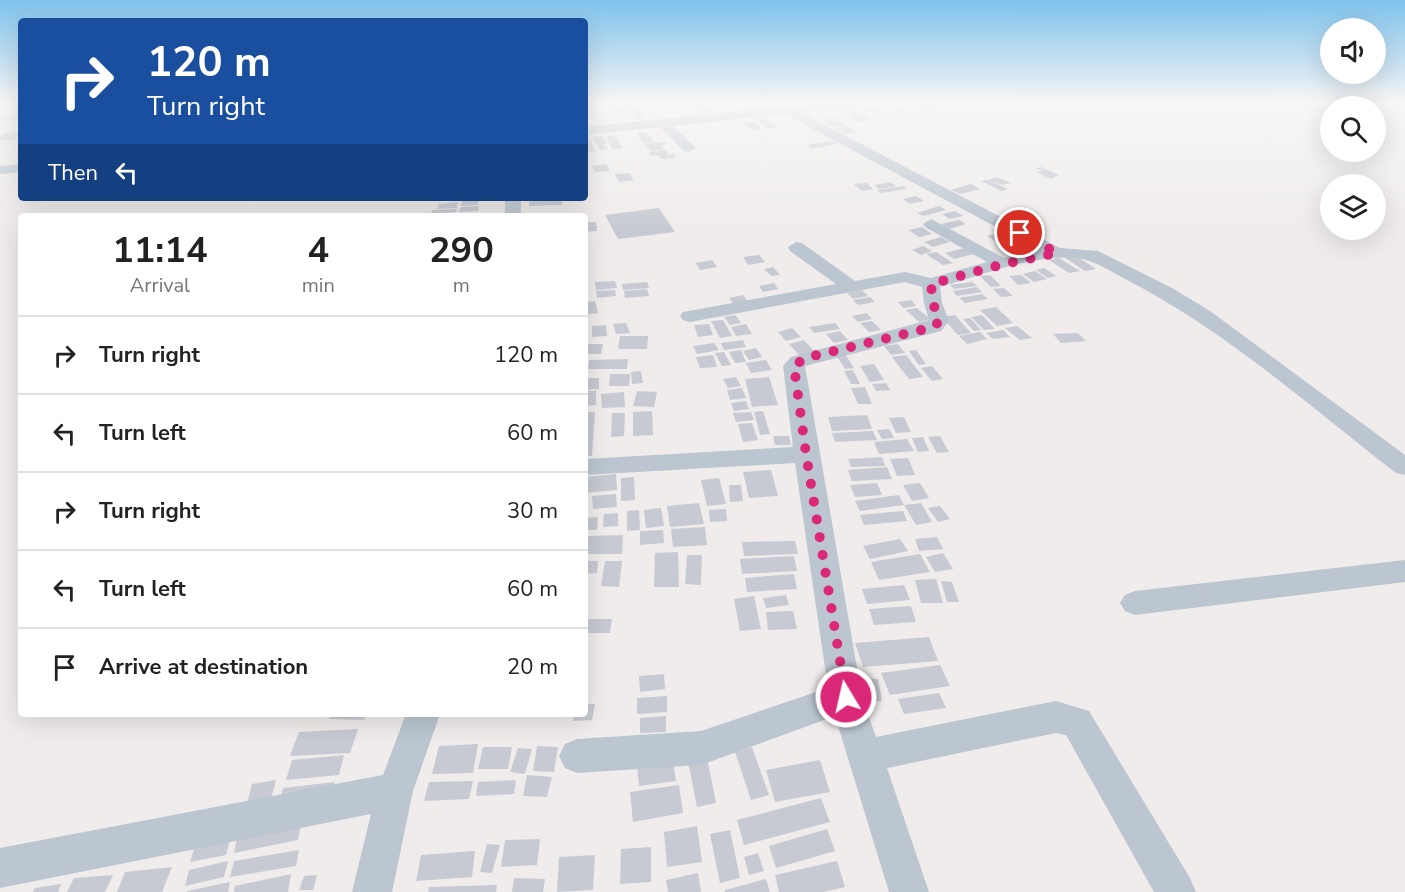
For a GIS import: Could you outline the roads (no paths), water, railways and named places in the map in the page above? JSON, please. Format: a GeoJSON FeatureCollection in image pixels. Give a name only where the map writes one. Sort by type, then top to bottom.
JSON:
{"type":"FeatureCollection","features":[{"type":"Feature","properties":{"kind":"street"},"geometry":{"type":"LineString","coordinates":[[685,145],[689,148]]}},
{"type":"Feature","properties":{"kind":"street"},"geometry":{"type":"LineString","coordinates":[[852,145],[1057,253]]}},
{"type":"Feature","properties":{"kind":"street"},"geometry":{"type":"LineString","coordinates":[[0,170],[18,168]]}},
{"type":"Feature","properties":{"kind":"street"},"geometry":{"type":"LineString","coordinates":[[931,224],[1004,264]]}},
{"type":"Feature","properties":{"kind":"street"},"geometry":{"type":"LineString","coordinates":[[796,247],[851,286]]}},
{"type":"Feature","properties":{"kind":"street"},"geometry":{"type":"LineString","coordinates":[[690,316],[904,277],[931,284],[1004,264],[1057,253],[1081,252],[1092,255],[1165,292],[1203,315],[1405,467]]}},
{"type":"Feature","properties":{"kind":"street"},"geometry":{"type":"LineString","coordinates":[[909,892],[846,697],[806,454],[794,366],[805,358],[934,327],[939,321],[933,303],[931,284]]}},
{"type":"Feature","properties":{"kind":"street"},"geometry":{"type":"LineString","coordinates":[[588,466],[806,454]]}},
{"type":"Feature","properties":{"kind":"street"},"geometry":{"type":"LineString","coordinates":[[1134,603],[1405,571]]}},
{"type":"Feature","properties":{"kind":"street"},"geometry":{"type":"LineString","coordinates":[[577,756],[701,748],[846,697]]}},
{"type":"Feature","properties":{"kind":"street"},"geometry":{"type":"LineString","coordinates":[[372,892],[395,791],[422,717]]}},
{"type":"Feature","properties":{"kind":"street"},"geometry":{"type":"LineString","coordinates":[[864,756],[1056,717],[1077,723],[1176,892]]}},
{"type":"Feature","properties":{"kind":"street"},"geometry":{"type":"LineString","coordinates":[[0,868],[395,791]]}}]}
